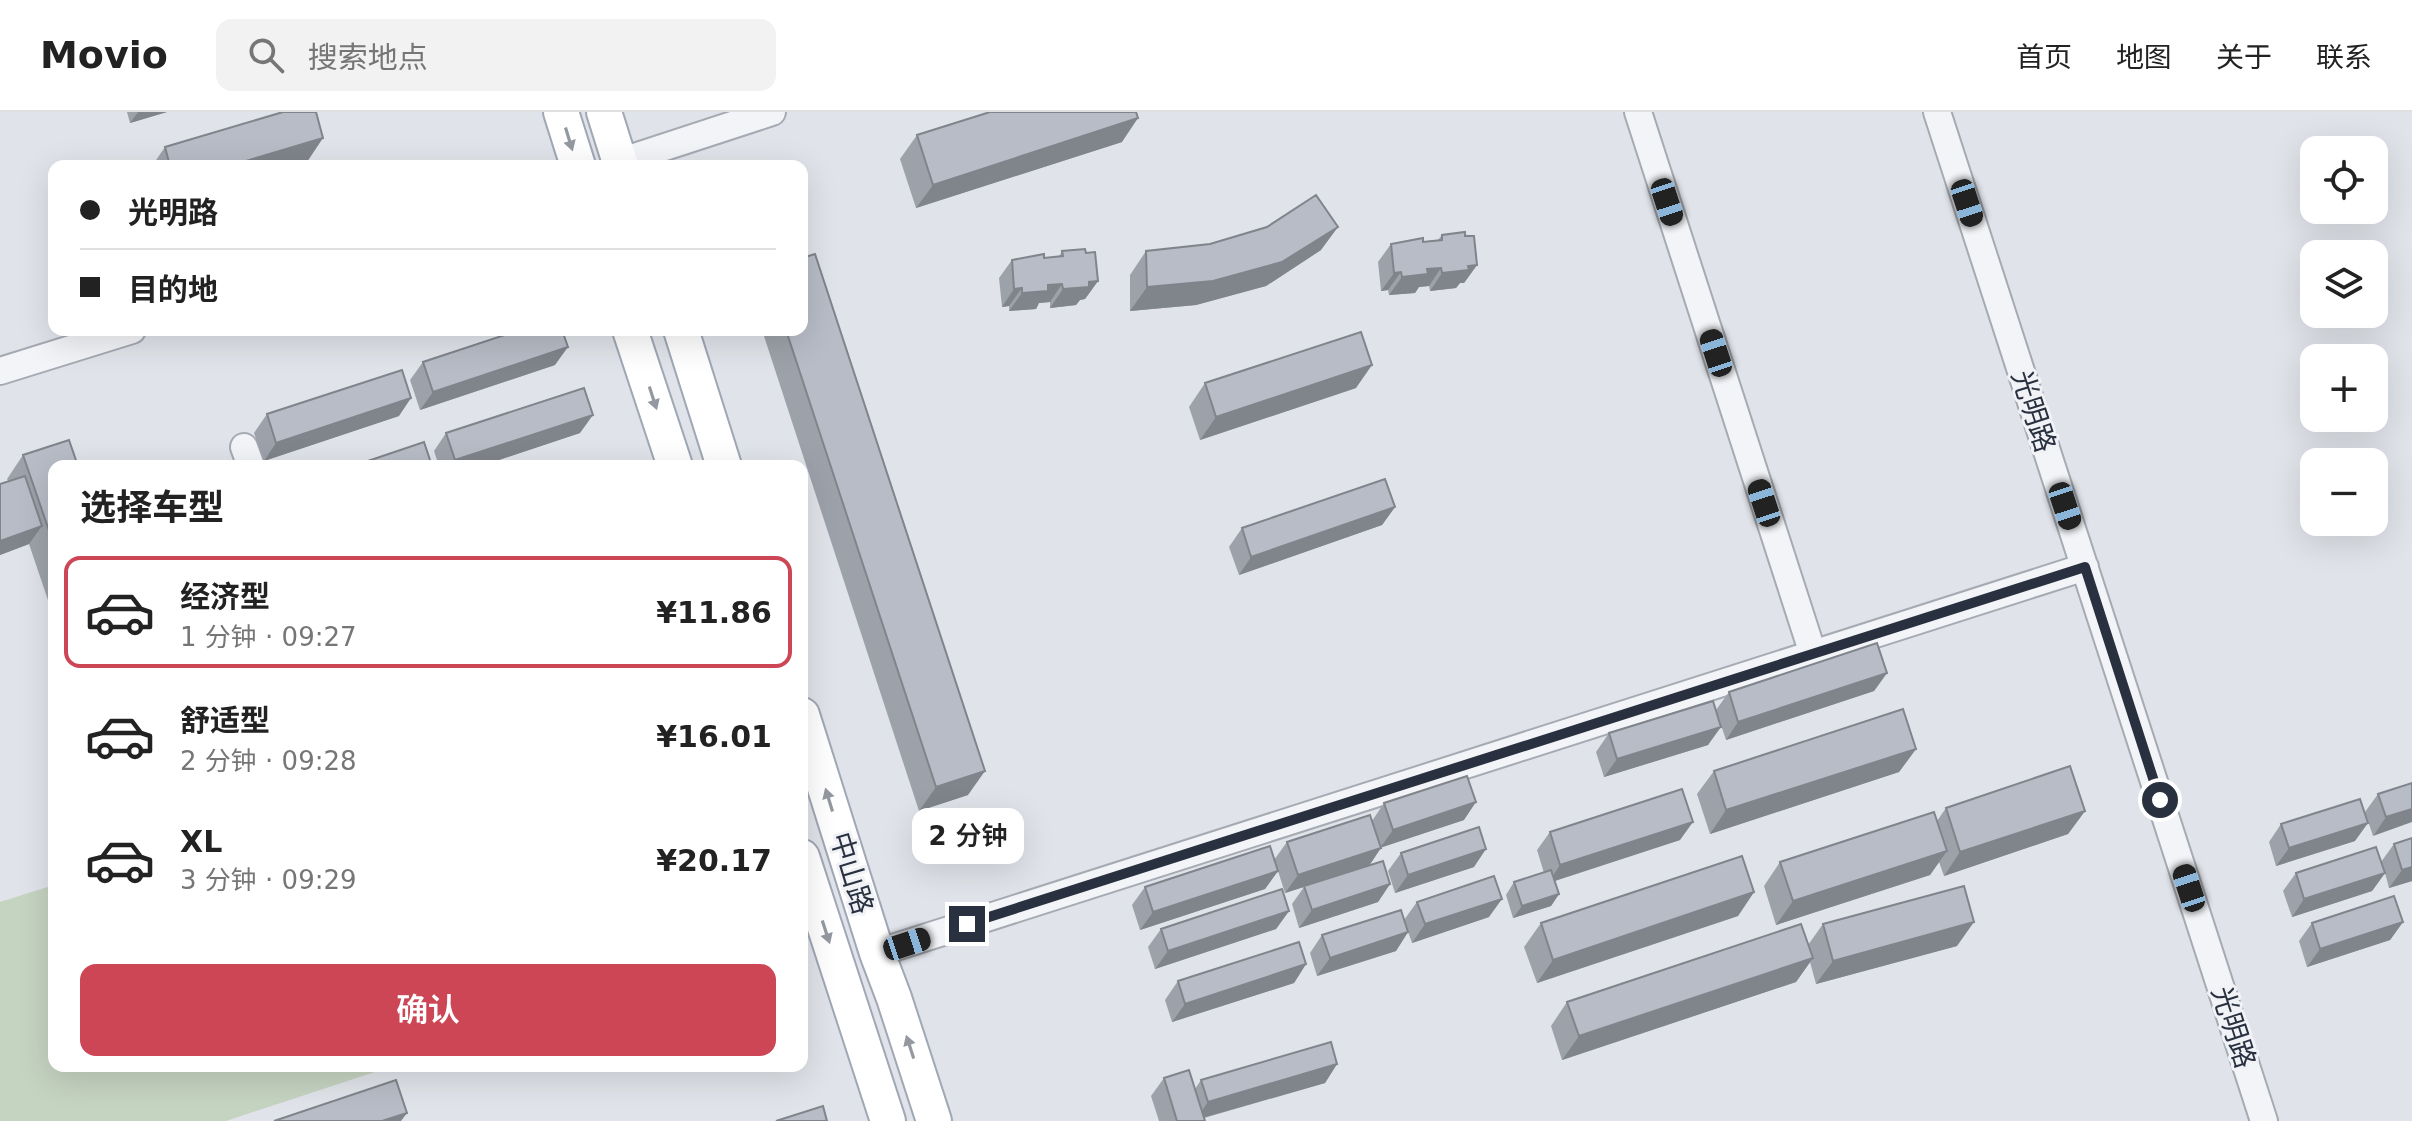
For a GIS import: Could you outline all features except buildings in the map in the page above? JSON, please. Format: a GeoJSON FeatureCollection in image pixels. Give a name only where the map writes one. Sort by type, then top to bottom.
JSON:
{"type":"FeatureCollection","features":[{"type":"Feature","properties":{"kind":"main road"},"geometry":{"type":"LineString","coordinates":[[561,112],[576,160]]}},
{"type":"Feature","properties":{"kind":"main road"},"geometry":{"type":"LineString","coordinates":[[604,112],[617,160]]}},
{"type":"Feature","properties":{"kind":"main road"},"geometry":{"type":"LineString","coordinates":[[632,336],[673,460]]}},
{"type":"Feature","properties":{"kind":"main road"},"geometry":{"type":"LineString","coordinates":[[683,336],[722,460]]}},
{"type":"Feature","properties":{"kind":"main road","name":"中山路"},"geometry":{"type":"LineString","coordinates":[[808,734],[934,1121]]}},
{"type":"Feature","properties":{"kind":"main road","name":"中山路"},"geometry":{"type":"LineString","coordinates":[[808,875],[888,1121]]}},
{"type":"Feature","properties":{"kind":"street"},"geometry":{"type":"LineString","coordinates":[[633,160],[772,112]]}},
{"type":"Feature","properties":{"kind":"street"},"geometry":{"type":"LineString","coordinates":[[1638,112],[1813,654]]}},
{"type":"Feature","properties":{"kind":"street","name":"光明路"},"geometry":{"type":"LineString","coordinates":[[1937,112],[2264,1121]]}},
{"type":"Feature","properties":{"kind":"street"},"geometry":{"type":"LineString","coordinates":[[0,371],[113,336]]}},
{"type":"Feature","properties":{"kind":"street"},"geometry":{"type":"LineString","coordinates":[[877,953],[2085,567]]}},
{"type":"Feature","properties":{"kind":"green space"},"geometry":{"type":"Polygon","coordinates":[[[48,887],[48,1072],[375,1072],[226,1121],[0,1121],[0,902],[48,887]]]}},
{"type":"Feature","properties":{"kind":"route"},"geometry":{"type":"LineString","coordinates":[[967,924],[2085,567],[2160,800]]}}]}
